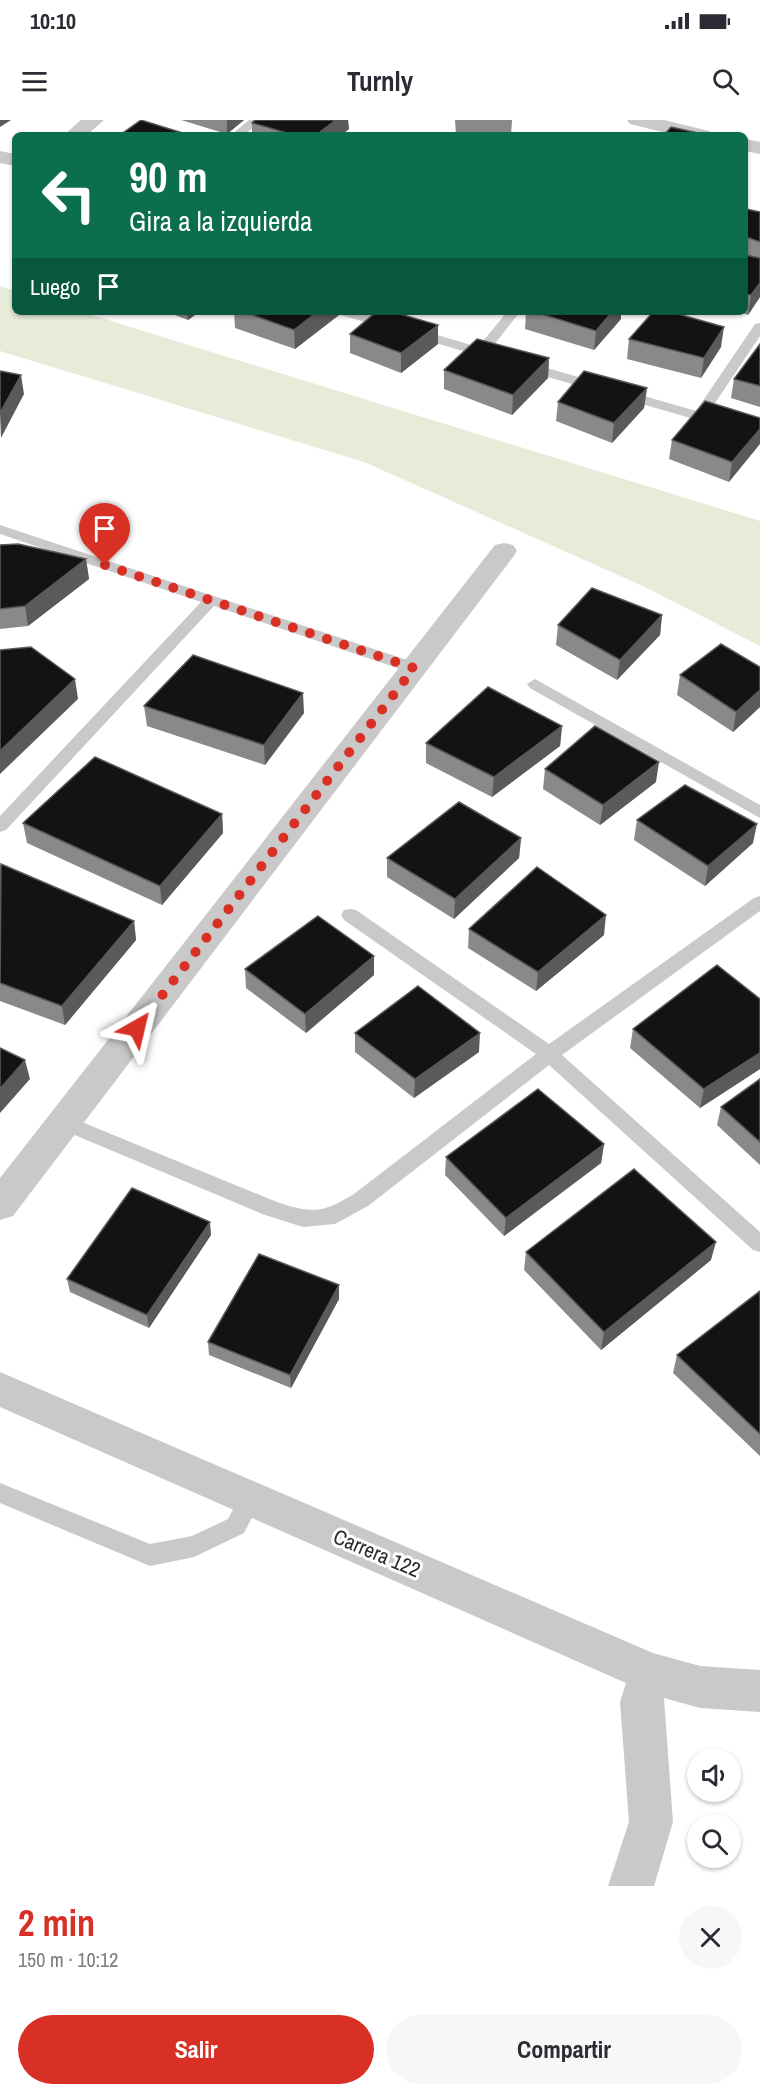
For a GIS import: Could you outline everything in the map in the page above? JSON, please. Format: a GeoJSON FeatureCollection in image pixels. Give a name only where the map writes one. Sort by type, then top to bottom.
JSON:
{"type":"FeatureCollection","features":[{"type":"Feature","properties":{"kind":"street"},"geometry":{"type":"LineString","coordinates":[[78,132],[94,120]]}},
{"type":"Feature","properties":{"kind":"street"},"geometry":{"type":"LineString","coordinates":[[637,120],[689,132]]}},
{"type":"Feature","properties":{"kind":"street"},"geometry":{"type":"LineString","coordinates":[[0,1205],[504,551]]}},
{"type":"Feature","properties":{"kind":"street","name":"Carrera 122"},"geometry":{"type":"LineString","coordinates":[[0,1389],[651,1672],[700,1687],[760,1692]]}},
{"type":"Feature","properties":{"kind":"street"},"geometry":{"type":"LineString","coordinates":[[631,1886],[651,1822],[641,1702],[651,1672]]}},
{"type":"Feature","properties":{"kind":"lane"},"geometry":{"type":"LineString","coordinates":[[241,132],[256,120]]}},
{"type":"Feature","properties":{"kind":"lane"},"geometry":{"type":"LineString","coordinates":[[355,315],[760,434]]}},
{"type":"Feature","properties":{"kind":"lane"},"geometry":{"type":"LineString","coordinates":[[480,353],[512,315]]}},
{"type":"Feature","properties":{"kind":"lane"},"geometry":{"type":"LineString","coordinates":[[699,417],[760,327]]}},
{"type":"Feature","properties":{"kind":"lane"},"geometry":{"type":"LineString","coordinates":[[0,529],[414,668]]}},
{"type":"Feature","properties":{"kind":"lane"},"geometry":{"type":"LineString","coordinates":[[0,826],[211,600]]}},
{"type":"Feature","properties":{"kind":"lane"},"geometry":{"type":"LineString","coordinates":[[535,684],[760,812]]}},
{"type":"Feature","properties":{"kind":"lane"},"geometry":{"type":"LineString","coordinates":[[65,1123],[272,1209],[303,1219],[334,1216],[382,1185],[549,1054],[760,902]]}},
{"type":"Feature","properties":{"kind":"lane"},"geometry":{"type":"LineString","coordinates":[[350,915],[549,1054],[760,1244]]}},
{"type":"Feature","properties":{"kind":"lane"},"geometry":{"type":"LineString","coordinates":[[0,1492],[150,1555],[194,1546],[236,1526],[250,1498]]}},
{"type":"Feature","properties":{"kind":"green space"},"geometry":{"type":"Polygon","coordinates":[[[0,286],[12,290],[12,315],[92,315],[760,521],[760,646],[645,587],[364,462],[0,351],[0,286]]]}},
{"type":"Feature","properties":{"kind":"building"},"geometry":{"type":"Polygon","coordinates":[[[141,120],[179,132],[124,132],[141,120]]]}},
{"type":"Feature","properties":{"kind":"building"},"geometry":{"type":"Polygon","coordinates":[[[255,120],[336,120],[320,132],[284,132],[252,123],[255,120]]]}},
{"type":"Feature","properties":{"kind":"building"},"geometry":{"type":"Polygon","coordinates":[[[671,127],[694,132],[667,132],[671,127]]]}},
{"type":"Feature","properties":{"kind":"building"},"geometry":{"type":"Polygon","coordinates":[[[748,209],[760,212],[760,242],[748,238],[748,209]]]}},
{"type":"Feature","properties":{"kind":"building"},"geometry":{"type":"Polygon","coordinates":[[[748,255],[760,258],[760,283],[751,295],[748,294],[748,255]]]}},
{"type":"Feature","properties":{"kind":"building"},"geometry":{"type":"Polygon","coordinates":[[[252,315],[313,315],[294,330],[252,315]]]}},
{"type":"Feature","properties":{"kind":"building"},"geometry":{"type":"Polygon","coordinates":[[[372,315],[403,315],[438,325],[401,353],[350,334],[372,315]]]}},
{"type":"Feature","properties":{"kind":"building"},"geometry":{"type":"Polygon","coordinates":[[[545,315],[609,315],[596,331],[545,315]]]}},
{"type":"Feature","properties":{"kind":"building"},"geometry":{"type":"Polygon","coordinates":[[[650,315],[682,315],[724,327],[704,358],[629,339],[650,315]]]}},
{"type":"Feature","properties":{"kind":"building"},"geometry":{"type":"Polygon","coordinates":[[[477,339],[549,358],[513,395],[444,370],[477,339]]]}},
{"type":"Feature","properties":{"kind":"building"},"geometry":{"type":"Polygon","coordinates":[[[760,344],[760,386],[734,379],[760,344]]]}},
{"type":"Feature","properties":{"kind":"building"},"geometry":{"type":"Polygon","coordinates":[[[0,371],[21,375],[0,413],[0,371]]]}},
{"type":"Feature","properties":{"kind":"building"},"geometry":{"type":"Polygon","coordinates":[[[584,371],[647,388],[614,423],[558,402],[584,371]]]}},
{"type":"Feature","properties":{"kind":"building"},"geometry":{"type":"Polygon","coordinates":[[[705,401],[760,418],[760,429],[732,462],[672,440],[705,401]]]}},
{"type":"Feature","properties":{"kind":"building"},"geometry":{"type":"Polygon","coordinates":[[[18,544],[86,559],[25,606],[0,609],[0,545],[18,544]]]}},
{"type":"Feature","properties":{"kind":"building"},"geometry":{"type":"Polygon","coordinates":[[[592,588],[662,615],[620,660],[558,625],[592,588]]]}},
{"type":"Feature","properties":{"kind":"building"},"geometry":{"type":"Polygon","coordinates":[[[721,644],[760,667],[760,690],[736,712],[680,675],[721,644]]]}},
{"type":"Feature","properties":{"kind":"building"},"geometry":{"type":"Polygon","coordinates":[[[31,647],[75,679],[0,751],[0,650],[31,647]]]}},
{"type":"Feature","properties":{"kind":"building"},"geometry":{"type":"Polygon","coordinates":[[[193,655],[303,693],[264,745],[144,706],[193,655]]]}},
{"type":"Feature","properties":{"kind":"building"},"geometry":{"type":"Polygon","coordinates":[[[488,687],[562,726],[494,777],[426,743],[488,687]]]}},
{"type":"Feature","properties":{"kind":"building"},"geometry":{"type":"Polygon","coordinates":[[[595,726],[659,762],[603,805],[545,769],[595,726]]]}},
{"type":"Feature","properties":{"kind":"building"},"geometry":{"type":"Polygon","coordinates":[[[95,757],[222,814],[160,886],[23,823],[95,757]]]}},
{"type":"Feature","properties":{"kind":"building"},"geometry":{"type":"Polygon","coordinates":[[[685,785],[757,824],[708,866],[637,820],[685,785]]]}},
{"type":"Feature","properties":{"kind":"building"},"geometry":{"type":"Polygon","coordinates":[[[459,802],[521,838],[455,899],[387,858],[459,802]]]}},
{"type":"Feature","properties":{"kind":"building"},"geometry":{"type":"Polygon","coordinates":[[[1,864],[134,921],[62,1006],[0,983],[1,864]]]}},
{"type":"Feature","properties":{"kind":"building"},"geometry":{"type":"Polygon","coordinates":[[[537,867],[606,915],[538,972],[469,929],[537,867]]]}},
{"type":"Feature","properties":{"kind":"building"},"geometry":{"type":"Polygon","coordinates":[[[318,916],[374,956],[305,1014],[245,969],[318,916]]]}},
{"type":"Feature","properties":{"kind":"building"},"geometry":{"type":"Polygon","coordinates":[[[717,965],[760,999],[760,1053],[704,1089],[633,1029],[717,965]]]}},
{"type":"Feature","properties":{"kind":"building"},"geometry":{"type":"Polygon","coordinates":[[[418,986],[480,1033],[415,1079],[355,1033],[418,986]]]}},
{"type":"Feature","properties":{"kind":"building"},"geometry":{"type":"Polygon","coordinates":[[[0,1048],[25,1060],[0,1089],[0,1048]]]}},
{"type":"Feature","properties":{"kind":"building"},"geometry":{"type":"Polygon","coordinates":[[[760,1079],[760,1142],[721,1107],[760,1079]]]}},
{"type":"Feature","properties":{"kind":"building"},"geometry":{"type":"Polygon","coordinates":[[[538,1089],[604,1144],[506,1218],[446,1157],[538,1089]]]}},
{"type":"Feature","properties":{"kind":"building"},"geometry":{"type":"Polygon","coordinates":[[[634,1169],[716,1242],[604,1332],[526,1252],[634,1169]]]}},
{"type":"Feature","properties":{"kind":"building"},"geometry":{"type":"Polygon","coordinates":[[[132,1188],[210,1222],[147,1315],[67,1279],[132,1188]]]}},
{"type":"Feature","properties":{"kind":"building"},"geometry":{"type":"Polygon","coordinates":[[[259,1254],[339,1285],[290,1375],[208,1342],[259,1254]]]}},
{"type":"Feature","properties":{"kind":"building"},"geometry":{"type":"Polygon","coordinates":[[[760,1291],[760,1434],[677,1355],[760,1291]]]}},
{"type":"Feature","properties":{"kind":"route"},"geometry":{"type":"LineString","coordinates":[[105,565],[414,668],[137,1028]]}}]}
